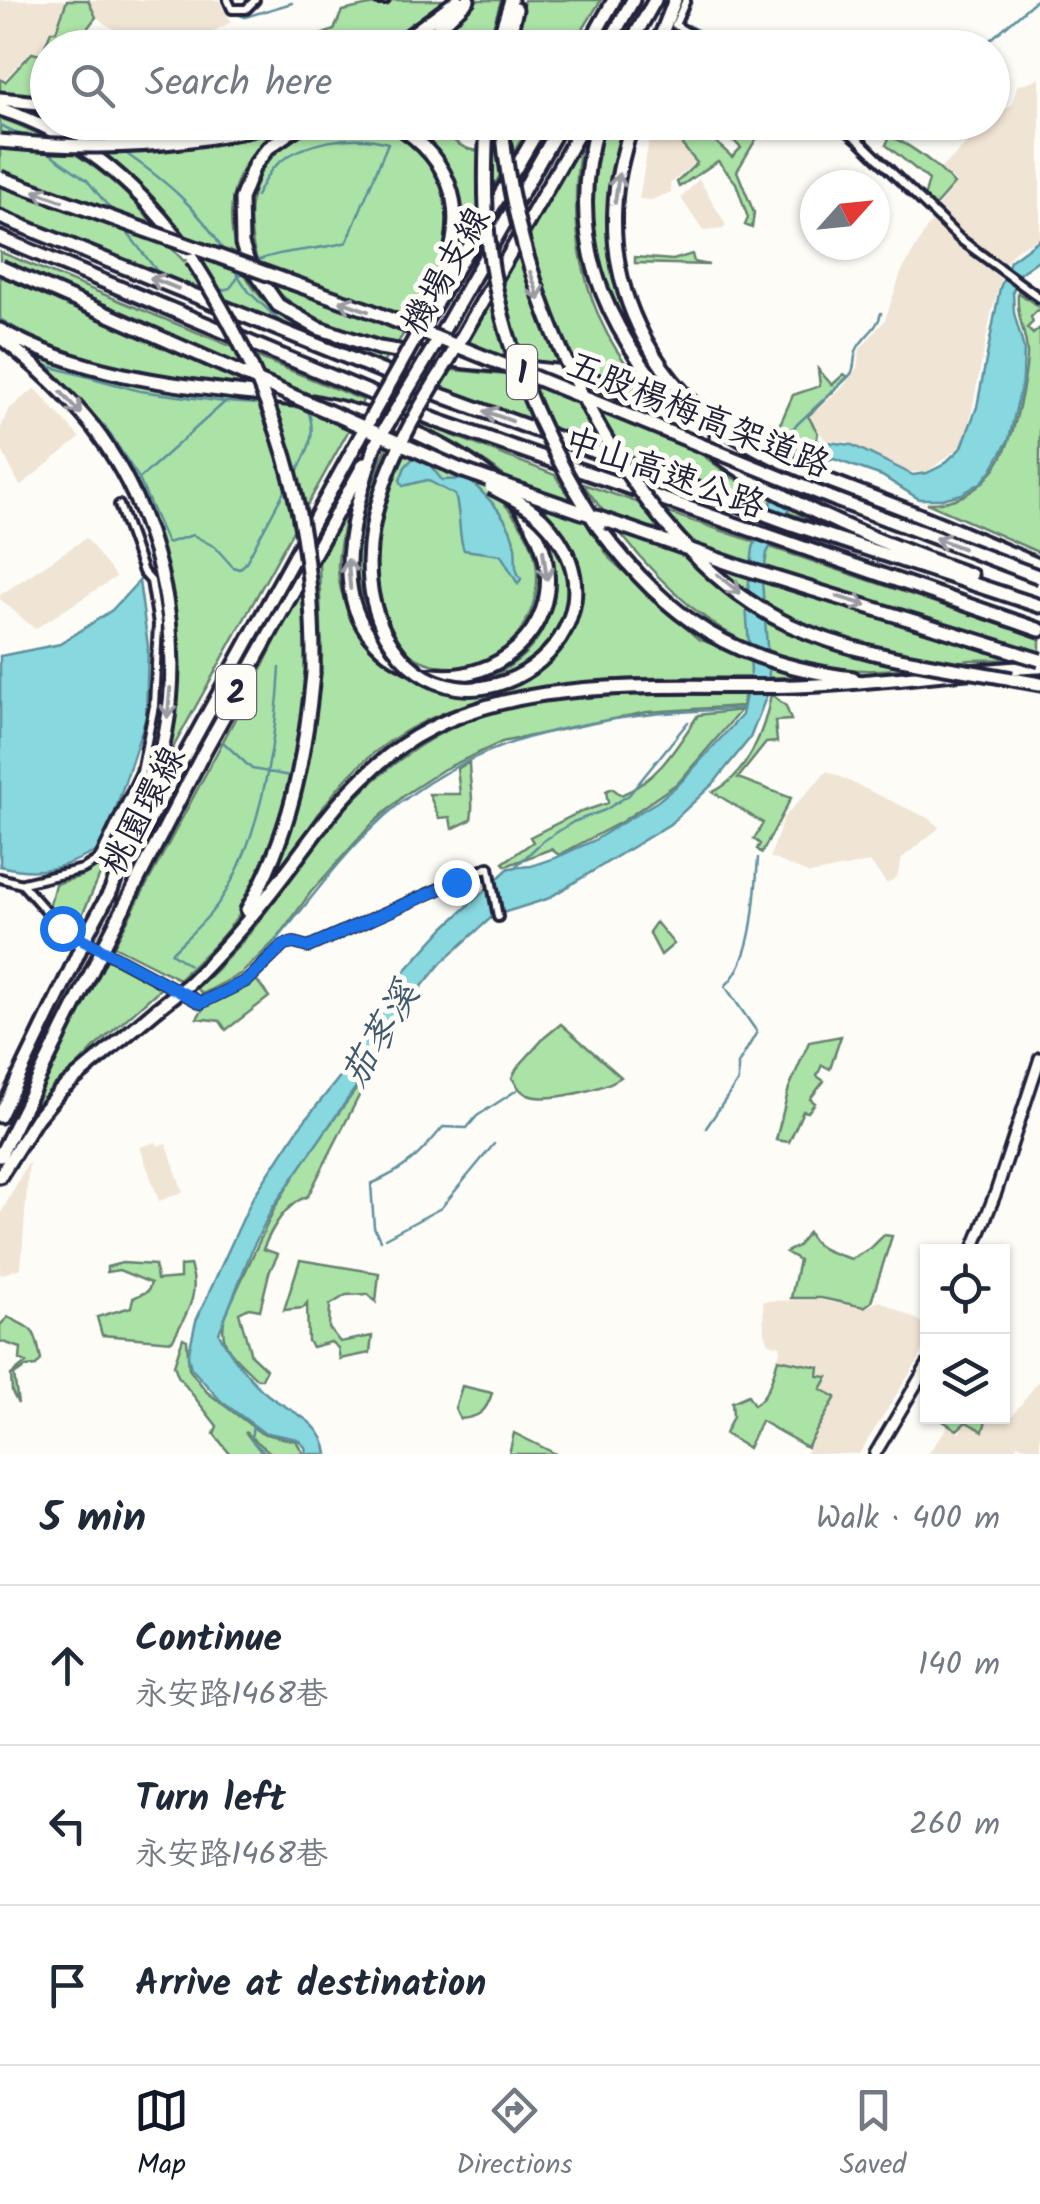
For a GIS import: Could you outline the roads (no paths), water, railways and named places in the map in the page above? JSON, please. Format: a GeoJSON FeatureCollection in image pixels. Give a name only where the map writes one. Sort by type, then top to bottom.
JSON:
{"type":"FeatureCollection","features":[{"type":"Feature","properties":{"kind":"highway"},"geometry":{"type":"LineString","coordinates":[[417,30],[458,0]]}},
{"type":"Feature","properties":{"kind":"highway"},"geometry":{"type":"LineString","coordinates":[[437,30],[468,0]]}},
{"type":"Feature","properties":{"kind":"highway"},"geometry":{"type":"LineString","coordinates":[[503,30],[515,0]]}},
{"type":"Feature","properties":{"kind":"highway"},"geometry":{"type":"LineString","coordinates":[[510,30],[515,0]]}},
{"type":"Feature","properties":{"kind":"highway"},"geometry":{"type":"LineString","coordinates":[[597,30],[614,0]]}},
{"type":"Feature","properties":{"kind":"highway"},"geometry":{"type":"LineString","coordinates":[[616,30],[633,0]]}},
{"type":"Feature","properties":{"kind":"highway"},"geometry":{"type":"LineString","coordinates":[[639,30],[655,0]]}},
{"type":"Feature","properties":{"kind":"highway"},"geometry":{"type":"LineString","coordinates":[[665,30],[678,6]]}},
{"type":"Feature","properties":{"kind":"highway"},"geometry":{"type":"LineString","coordinates":[[0,99],[30,102]]}},
{"type":"Feature","properties":{"kind":"highway"},"geometry":{"type":"LineString","coordinates":[[0,109],[30,122]]}},
{"type":"Feature","properties":{"kind":"highway"},"geometry":{"type":"LineString","coordinates":[[70,140],[86,147],[131,186],[192,259],[220,301],[251,363],[285,448],[296,493],[309,570],[312,674],[304,752],[287,822],[268,872],[230,940]]}},
{"type":"Feature","properties":{"kind":"highway"},"geometry":{"type":"LineString","coordinates":[[0,142],[45,146],[185,140]]}},
{"type":"Feature","properties":{"kind":"highway"},"geometry":{"type":"LineString","coordinates":[[279,140],[254,166],[241,199],[242,244],[248,262],[278,305],[318,328],[379,348],[466,362],[555,370],[620,390],[646,403],[776,493],[884,545],[1040,604]]}},
{"type":"Feature","properties":{"kind":"highway"},"geometry":{"type":"LineString","coordinates":[[419,140],[446,176],[457,230],[452,256],[425,321]]}},
{"type":"Feature","properties":{"kind":"highway"},"geometry":{"type":"LineString","coordinates":[[486,140],[488,239],[500,306],[538,414],[567,476],[598,528],[646,586],[674,611],[739,648],[791,668],[885,681]]}},
{"type":"Feature","properties":{"kind":"highway"},"geometry":{"type":"LineString","coordinates":[[503,140],[514,211],[537,293],[556,340],[614,450],[661,518],[687,547],[732,588],[786,623],[822,638],[886,656],[1040,684]]}},
{"type":"Feature","properties":{"kind":"highway","name":"機場支線"},"geometry":{"type":"LineString","coordinates":[[360,437],[532,140]]}},
{"type":"Feature","properties":{"kind":"highway","name":"機場支線"},"geometry":{"type":"LineString","coordinates":[[375,445],[552,140]]}},
{"type":"Feature","properties":{"kind":"highway"},"geometry":{"type":"LineString","coordinates":[[461,470],[540,516],[566,555],[574,586],[564,632],[546,658],[514,681],[476,689],[427,676],[390,641],[375,610],[370,587],[372,529],[382,488],[399,447],[575,140]]}},
{"type":"Feature","properties":{"kind":"highway"},"geometry":{"type":"LineString","coordinates":[[595,140],[584,197],[589,250],[601,294],[623,337],[662,392],[738,469]]}},
{"type":"Feature","properties":{"kind":"highway"},"geometry":{"type":"LineString","coordinates":[[628,140],[615,203],[616,255],[637,326],[656,360],[681,391],[736,436],[775,458],[1040,566]]}},
{"type":"Feature","properties":{"kind":"highway","name":"五股楊梅高架道路"},"geometry":{"type":"LineString","coordinates":[[0,178],[370,312],[836,500],[1040,577]]}},
{"type":"Feature","properties":{"kind":"highway","name":"中山高速公路"},"geometry":{"type":"LineString","coordinates":[[0,217],[446,397],[792,524],[1040,604]]}},
{"type":"Feature","properties":{"kind":"highway","name":"中山高速公路"},"geometry":{"type":"LineString","coordinates":[[0,238],[438,422],[1040,630]]}},
{"type":"Feature","properties":{"kind":"highway"},"geometry":{"type":"LineString","coordinates":[[0,267],[461,470],[740,568],[1040,663]]}},
{"type":"Feature","properties":{"kind":"highway"},"geometry":{"type":"LineString","coordinates":[[0,334],[114,374],[166,385],[341,408],[375,417],[465,458],[512,495],[531,520],[547,566],[548,588],[532,631],[518,649],[488,669],[446,677],[428,674],[389,654],[358,614],[350,592],[350,530],[375,445]]}},
{"type":"Feature","properties":{"kind":"highway"},"geometry":{"type":"LineString","coordinates":[[0,334],[70,402],[112,456],[133,494],[163,586],[171,667],[166,732],[151,785],[108,895]]}},
{"type":"Feature","properties":{"kind":"highway","name":"桃園環線"},"geometry":{"type":"LineString","coordinates":[[0,1116],[87,934],[360,437]]}},
{"type":"Feature","properties":{"kind":"highway","name":"桃園環線"},"geometry":{"type":"LineString","coordinates":[[0,1156],[248,670],[375,445]]}},
{"type":"Feature","properties":{"kind":"highway"},"geometry":{"type":"LineString","coordinates":[[0,1176],[37,1118],[59,1092],[189,984],[284,875],[338,800],[390,754],[426,730],[484,706],[569,692],[885,681],[1040,663]]}},
{"type":"Feature","properties":{"kind":"street"},"geometry":{"type":"LineString","coordinates":[[228,0],[232,9],[246,9],[255,0]]}},
{"type":"Feature","properties":{"kind":"street"},"geometry":{"type":"LineString","coordinates":[[682,30],[675,26],[678,6],[686,0]]}},
{"type":"Feature","properties":{"kind":"street"},"geometry":{"type":"LineString","coordinates":[[860,140],[960,240],[1040,298]]}},
{"type":"Feature","properties":{"kind":"street"},"geometry":{"type":"LineString","coordinates":[[0,878],[22,884],[83,869],[99,858],[141,772],[154,706],[158,624],[150,581],[142,572],[119,505]]}},
{"type":"Feature","properties":{"kind":"street"},"geometry":{"type":"LineString","coordinates":[[22,884],[62,928],[201,1003],[248,980],[284,945],[308,947],[489,867],[498,917]]}},
{"type":"Feature","properties":{"kind":"street"},"geometry":{"type":"LineString","coordinates":[[975,1244],[1040,1058]]}},
{"type":"Feature","properties":{"kind":"street"},"geometry":{"type":"LineString","coordinates":[[892,1454],[878,1450],[920,1378]]}},
{"type":"Feature","properties":{"kind":"water","name":"茄苳溪"},"geometry":{"type":"Polygon","coordinates":[[[1040,239],[1040,259],[1020,273],[1013,291],[1014,313],[1024,349],[1023,378],[1009,439],[991,471],[982,482],[962,494],[919,499],[882,476],[834,459],[815,465],[767,553],[762,581],[769,672],[767,695],[750,738],[713,784],[670,824],[547,899],[493,916],[442,962],[400,1013],[356,1087],[273,1207],[219,1333],[262,1390],[313,1425],[327,1454],[306,1454],[297,1439],[263,1432],[222,1402],[191,1368],[188,1356],[196,1321],[252,1199],[298,1129],[338,1079],[393,984],[445,927],[509,868],[531,866],[593,841],[658,801],[680,783],[742,715],[751,671],[746,606],[753,548],[784,470],[796,453],[820,441],[852,445],[913,475],[943,465],[962,447],[977,407],[1000,288],[1010,261],[1040,239]]]}},
{"type":"Feature","properties":{"kind":"water"},"geometry":{"type":"Polygon","coordinates":[[[414,457],[424,458],[442,480],[468,479],[498,510],[513,537],[521,579],[518,584],[501,555],[464,550],[455,495],[427,480],[403,486],[400,480],[414,457]]]}},
{"type":"Feature","properties":{"kind":"water"},"geometry":{"type":"Polygon","coordinates":[[[139,581],[148,646],[146,718],[103,848],[53,868],[0,866],[0,656],[60,644],[112,610],[139,581]]]}},
{"type":"Feature","properties":{"kind":"waterway"},"geometry":{"type":"LineString","coordinates":[[222,0],[227,10],[245,17],[292,3]]}},
{"type":"Feature","properties":{"kind":"waterway"},"geometry":{"type":"LineString","coordinates":[[1002,30],[1036,0]]}},
{"type":"Feature","properties":{"kind":"waterway"},"geometry":{"type":"LineString","coordinates":[[654,15],[660,15]]}},
{"type":"Feature","properties":{"kind":"waterway"},"geometry":{"type":"LineString","coordinates":[[688,25],[698,30]]}},
{"type":"Feature","properties":{"kind":"waterway"},"geometry":{"type":"LineString","coordinates":[[0,125],[26,137]]}},
{"type":"Feature","properties":{"kind":"waterway"},"geometry":{"type":"LineString","coordinates":[[256,196],[273,168],[284,159],[312,146],[339,140]]}},
{"type":"Feature","properties":{"kind":"waterway"},"geometry":{"type":"LineString","coordinates":[[254,262],[347,242],[388,143],[374,140]]}},
{"type":"Feature","properties":{"kind":"waterway"},"geometry":{"type":"LineString","coordinates":[[45,150],[87,180],[115,215]]}},
{"type":"Feature","properties":{"kind":"waterway"},"geometry":{"type":"LineString","coordinates":[[121,150],[179,195],[204,221],[224,252]]}},
{"type":"Feature","properties":{"kind":"waterway"},"geometry":{"type":"LineString","coordinates":[[122,226],[157,271],[207,293]]}},
{"type":"Feature","properties":{"kind":"waterway"},"geometry":{"type":"LineString","coordinates":[[233,268],[249,292],[283,324]]}},
{"type":"Feature","properties":{"kind":"waterway"},"geometry":{"type":"LineString","coordinates":[[215,292],[230,288],[243,271]]}},
{"type":"Feature","properties":{"kind":"waterway"},"geometry":{"type":"LineString","coordinates":[[776,444],[851,374],[857,349],[881,313]]}},
{"type":"Feature","properties":{"kind":"waterway"},"geometry":{"type":"LineString","coordinates":[[0,319],[74,354],[153,375]]}},
{"type":"Feature","properties":{"kind":"waterway"},"geometry":{"type":"LineString","coordinates":[[48,366],[140,391],[225,402],[139,479],[167,543],[193,535],[215,547],[239,569],[287,486]]}},
{"type":"Feature","properties":{"kind":"waterway"},"geometry":{"type":"LineString","coordinates":[[49,367],[106,428],[138,477]]}},
{"type":"Feature","properties":{"kind":"waterway"},"geometry":{"type":"LineString","coordinates":[[175,379],[257,387]]}},
{"type":"Feature","properties":{"kind":"waterway"},"geometry":{"type":"LineString","coordinates":[[299,393],[349,401]]}},
{"type":"Feature","properties":{"kind":"waterway"},"geometry":{"type":"LineString","coordinates":[[225,402],[260,404]]}},
{"type":"Feature","properties":{"kind":"waterway"},"geometry":{"type":"LineString","coordinates":[[273,405],[307,408],[310,417],[310,443],[295,475]]}},
{"type":"Feature","properties":{"kind":"waterway"},"geometry":{"type":"LineString","coordinates":[[189,965],[171,953],[210,914],[227,890],[253,830],[269,763],[280,668]]}},
{"type":"Feature","properties":{"kind":"waterway"},"geometry":{"type":"LineString","coordinates":[[251,969],[375,825],[404,800],[467,761],[570,727],[645,715],[743,708]]}},
{"type":"Feature","properties":{"kind":"waterway"},"geometry":{"type":"LineString","coordinates":[[515,867],[543,841],[573,822],[605,810],[629,795],[688,722]]}},
{"type":"Feature","properties":{"kind":"waterway"},"geometry":{"type":"LineString","coordinates":[[224,743],[252,769],[290,776]]}},
{"type":"Feature","properties":{"kind":"waterway"},"geometry":{"type":"LineString","coordinates":[[706,1128],[738,1081],[738,1064],[757,1032],[725,986],[735,975],[747,944],[758,858]]}},
{"type":"Feature","properties":{"kind":"waterway"},"geometry":{"type":"LineString","coordinates":[[380,1240],[374,1227],[371,1184],[411,1161],[443,1127],[467,1128],[477,1116],[517,1090]]}},
{"type":"Feature","properties":{"kind":"waterway"},"geometry":{"type":"LineString","coordinates":[[385,1238],[441,1208],[494,1144]]}},
{"type":"Feature","properties":{"kind":"waterway"},"geometry":{"type":"LineString","coordinates":[[253,1425],[251,1440],[267,1454]]}},
{"type":"Feature","properties":{"kind":"tunnel"},"geometry":{"type":"LineString","coordinates":[[636,0],[674,9]]}}]}
